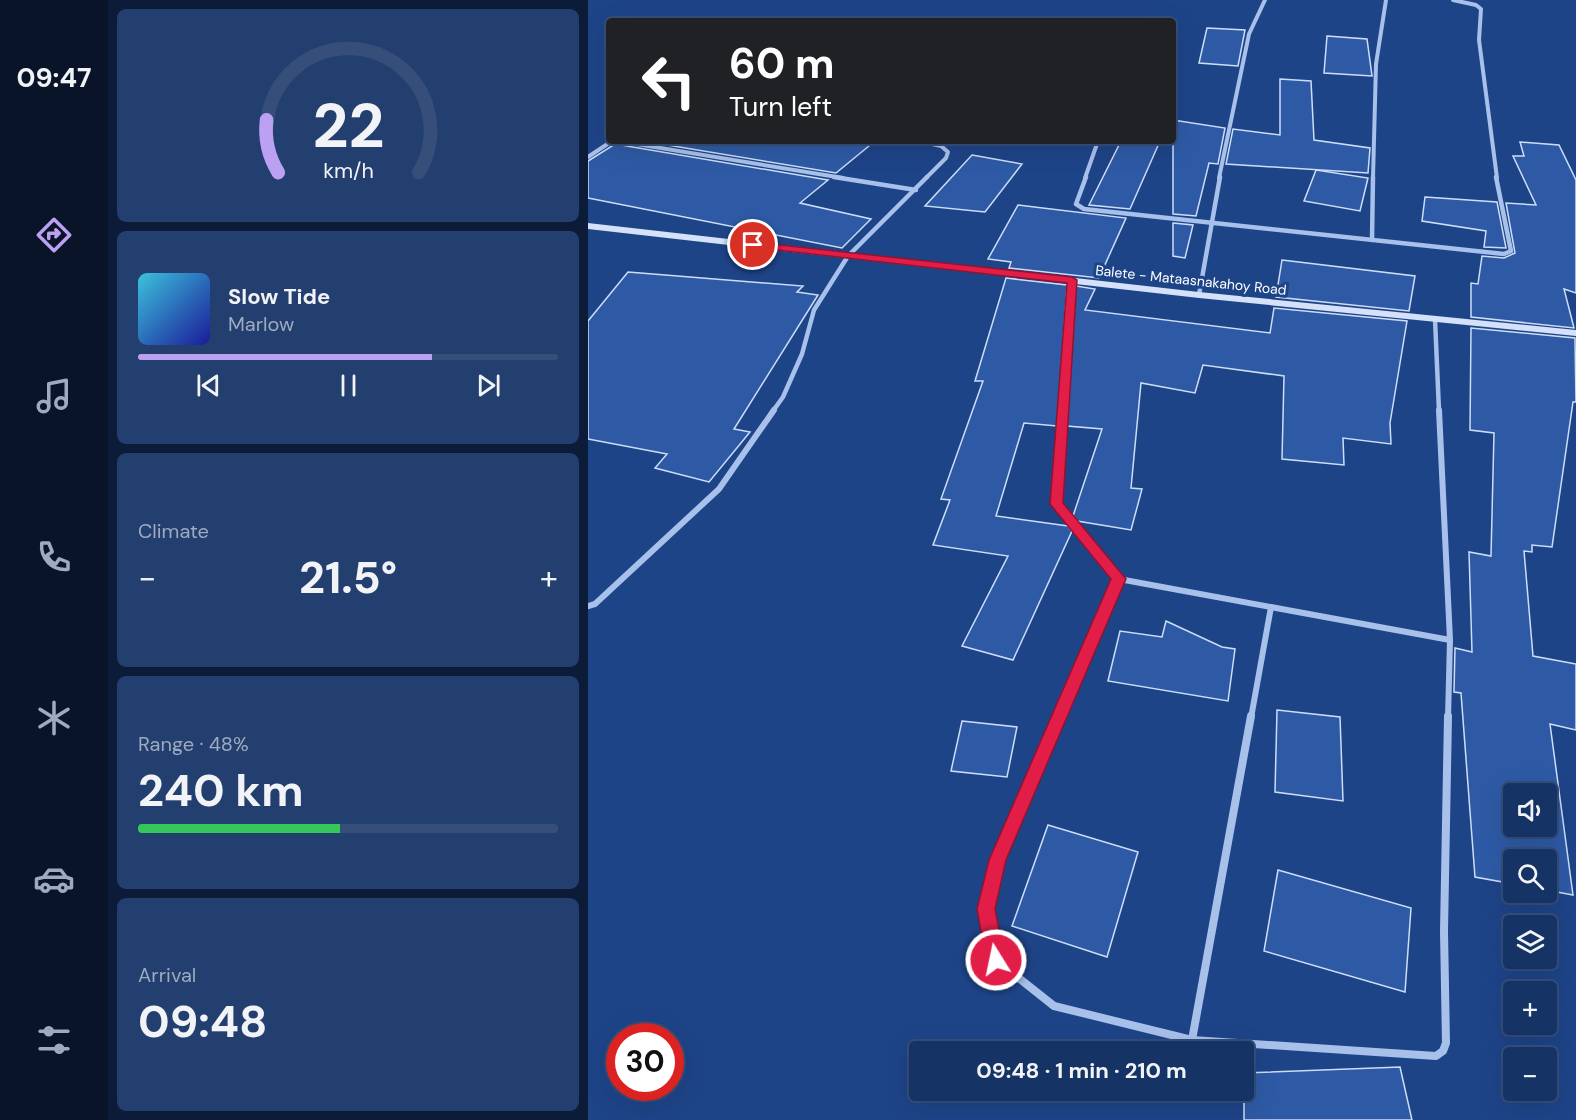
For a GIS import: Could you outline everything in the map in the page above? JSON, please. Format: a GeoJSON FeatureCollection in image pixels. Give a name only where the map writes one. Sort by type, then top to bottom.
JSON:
{"type":"FeatureCollection","features":[{"type":"Feature","properties":{"kind":"main road","name":"Balete - Mataasnakahoy Road"},"geometry":{"type":"LineString","coordinates":[[588,226],[1199,295],[1576,333]]}},
{"type":"Feature","properties":{"kind":"street"},"geometry":{"type":"LineString","coordinates":[[1199,295],[1210,224],[1250,34],[1265,0]]}},
{"type":"Feature","properties":{"kind":"street"},"geometry":{"type":"LineString","coordinates":[[1372,240],[1376,64],[1386,0]]}},
{"type":"Feature","properties":{"kind":"street"},"geometry":{"type":"LineString","coordinates":[[1097,144],[1076,204],[1079,207],[1210,224],[1494,255],[1511,251],[1498,189],[1479,40],[1481,9],[1453,0]]}},
{"type":"Feature","properties":{"kind":"street"},"geometry":{"type":"LineString","coordinates":[[588,157],[608,144]]}},
{"type":"Feature","properties":{"kind":"street"},"geometry":{"type":"LineString","coordinates":[[636,144],[916,190]]}},
{"type":"Feature","properties":{"kind":"street"},"geometry":{"type":"LineString","coordinates":[[588,606],[595,604],[719,489],[783,397],[802,354],[814,310],[848,256],[946,158],[948,152],[941,146],[932,144]]}},
{"type":"Feature","properties":{"kind":"street"},"geometry":{"type":"LineString","coordinates":[[1072,280],[1056,504],[1119,579],[1450,640]]}},
{"type":"Feature","properties":{"kind":"street"},"geometry":{"type":"LineString","coordinates":[[1119,579],[998,860],[986,909],[996,960],[1054,1006],[1192,1040],[1436,1056],[1443,1051],[1450,640],[1435,319]]}},
{"type":"Feature","properties":{"kind":"street"},"geometry":{"type":"LineString","coordinates":[[1192,1040],[1271,608]]}},
{"type":"Feature","properties":{"kind":"building"},"geometry":{"type":"Polygon","coordinates":[[[1207,28],[1245,30],[1238,66],[1199,63],[1207,28]]]}},
{"type":"Feature","properties":{"kind":"building"},"geometry":{"type":"Polygon","coordinates":[[[1327,36],[1367,39],[1372,76],[1324,73],[1327,36]]]}},
{"type":"Feature","properties":{"kind":"building"},"geometry":{"type":"Polygon","coordinates":[[[1280,79],[1311,81],[1314,140],[1370,148],[1368,173],[1226,164],[1233,129],[1280,135],[1280,79]]]}},
{"type":"Feature","properties":{"kind":"building"},"geometry":{"type":"Polygon","coordinates":[[[1176,120],[1225,128],[1218,164],[1209,163],[1196,216],[1173,214],[1173,144],[1176,144],[1176,120]]]}},
{"type":"Feature","properties":{"kind":"building"},"geometry":{"type":"Polygon","coordinates":[[[1520,142],[1559,145],[1576,180],[1576,293],[1564,289],[1574,328],[1471,317],[1471,283],[1478,284],[1482,256],[1504,258],[1515,253],[1506,203],[1536,205],[1513,156],[1524,156],[1520,142]]]}},
{"type":"Feature","properties":{"kind":"building"},"geometry":{"type":"Polygon","coordinates":[[[615,144],[828,180],[800,203],[871,219],[842,248],[588,198],[588,161],[615,144]]]}},
{"type":"Feature","properties":{"kind":"building"},"geometry":{"type":"Polygon","coordinates":[[[661,144],[871,144],[836,173],[661,144]]]}},
{"type":"Feature","properties":{"kind":"building"},"geometry":{"type":"Polygon","coordinates":[[[1120,144],[1159,144],[1130,209],[1089,205],[1120,144]]]}},
{"type":"Feature","properties":{"kind":"building"},"geometry":{"type":"Polygon","coordinates":[[[972,155],[1022,164],[985,212],[925,206],[972,155]]]}},
{"type":"Feature","properties":{"kind":"building"},"geometry":{"type":"Polygon","coordinates":[[[1316,170],[1368,178],[1360,211],[1304,201],[1316,170]]]}},
{"type":"Feature","properties":{"kind":"building"},"geometry":{"type":"Polygon","coordinates":[[[1425,197],[1497,202],[1506,248],[1484,247],[1486,231],[1422,221],[1425,197]]]}},
{"type":"Feature","properties":{"kind":"building"},"geometry":{"type":"Polygon","coordinates":[[[1018,205],[1126,218],[1099,278],[1009,268],[1011,262],[988,259],[1018,205]]]}},
{"type":"Feature","properties":{"kind":"building"},"geometry":{"type":"Polygon","coordinates":[[[1173,223],[1193,225],[1185,258],[1173,256],[1173,223]]]}},
{"type":"Feature","properties":{"kind":"building"},"geometry":{"type":"Polygon","coordinates":[[[1282,260],[1415,276],[1409,311],[1276,297],[1282,260]]]}},
{"type":"Feature","properties":{"kind":"building"},"geometry":{"type":"Polygon","coordinates":[[[628,272],[803,286],[797,292],[818,295],[734,429],[750,432],[709,482],[655,468],[667,454],[588,439],[588,321],[628,272]]]}},
{"type":"Feature","properties":{"kind":"building"},"geometry":{"type":"Polygon","coordinates":[[[1006,278],[1067,285],[1057,426],[1024,423],[996,516],[1068,526],[1072,531],[1013,660],[962,646],[1008,556],[933,545],[950,500],[941,499],[983,381],[975,381],[1006,278]]]}},
{"type":"Feature","properties":{"kind":"building"},"geometry":{"type":"Polygon","coordinates":[[[1076,286],[1095,289],[1085,310],[1270,333],[1274,308],[1407,321],[1390,423],[1391,444],[1343,438],[1344,465],[1282,459],[1284,376],[1203,365],[1195,393],[1141,383],[1131,488],[1142,489],[1131,530],[1077,521],[1073,516],[1102,429],[1067,426],[1076,286]]]}},
{"type":"Feature","properties":{"kind":"building"},"geometry":{"type":"Polygon","coordinates":[[[1471,328],[1575,338],[1576,402],[1573,402],[1552,547],[1532,545],[1532,552],[1524,551],[1533,656],[1576,664],[1576,730],[1550,724],[1573,895],[1557,892],[1557,849],[1503,849],[1503,882],[1475,877],[1461,693],[1454,692],[1455,648],[1472,652],[1469,552],[1491,556],[1494,433],[1470,430],[1471,328]]]}},
{"type":"Feature","properties":{"kind":"building"},"geometry":{"type":"Polygon","coordinates":[[[1166,621],[1222,647],[1235,649],[1228,701],[1108,681],[1120,631],[1162,637],[1166,621]]]}},
{"type":"Feature","properties":{"kind":"building"},"geometry":{"type":"Polygon","coordinates":[[[1277,710],[1340,717],[1343,801],[1275,792],[1277,710]]]}},
{"type":"Feature","properties":{"kind":"building"},"geometry":{"type":"Polygon","coordinates":[[[962,721],[1017,727],[1007,777],[951,771],[962,721]]]}},
{"type":"Feature","properties":{"kind":"building"},"geometry":{"type":"Polygon","coordinates":[[[1048,825],[1138,852],[1107,957],[1012,926],[1048,825]]]}},
{"type":"Feature","properties":{"kind":"building"},"geometry":{"type":"Polygon","coordinates":[[[1278,870],[1411,908],[1405,992],[1264,951],[1278,870]]]}},
{"type":"Feature","properties":{"kind":"building"},"geometry":{"type":"Polygon","coordinates":[[[1400,1067],[1412,1120],[1244,1120],[1244,1101],[1254,1101],[1254,1073],[1400,1067]]]}},
{"type":"Feature","properties":{"kind":"route"},"geometry":{"type":"LineString","coordinates":[[753,245],[1072,280],[1056,504],[1119,579],[998,860],[986,909],[996,960]]}}]}
